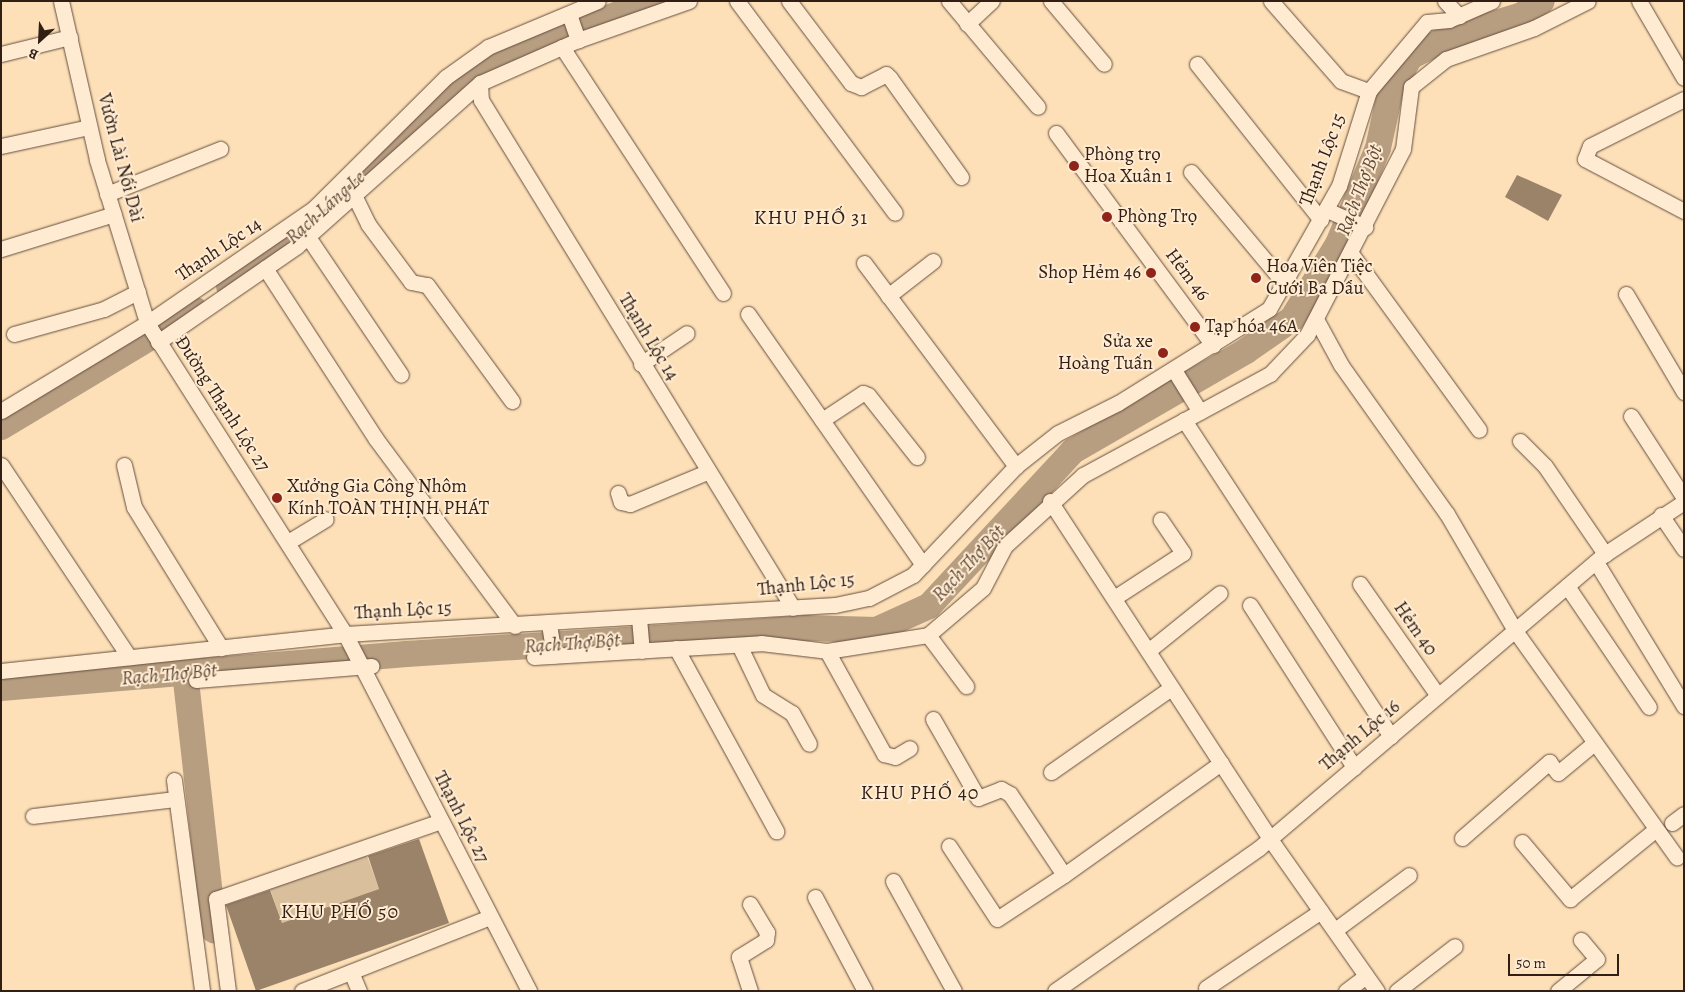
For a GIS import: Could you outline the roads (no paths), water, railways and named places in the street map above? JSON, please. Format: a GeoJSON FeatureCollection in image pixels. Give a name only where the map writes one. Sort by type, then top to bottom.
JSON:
{"type":"FeatureCollection","features":[{"type":"Feature","properties":{"kind":"street","name":"Vườn Lài Nối Dài"},"geometry":{"type":"LineString","coordinates":[[61,1],[89,127],[147,323]]}},
{"type":"Feature","properties":{"kind":"street","name":"Thạnh Lộc 14"},"geometry":{"type":"LineString","coordinates":[[1,411],[147,323],[313,209],[446,77],[488,47],[598,1]]}},
{"type":"Feature","properties":{"kind":"street"},"geometry":{"type":"LineString","coordinates":[[147,323],[157,341],[265,268],[308,237],[480,83],[578,40],[689,1]]}},
{"type":"Feature","properties":{"kind":"street"},"geometry":{"type":"LineString","coordinates":[[737,1],[895,213]]}},
{"type":"Feature","properties":{"kind":"street"},"geometry":{"type":"LineString","coordinates":[[789,1],[851,83],[860,86],[886,74],[890,78],[961,177]]}},
{"type":"Feature","properties":{"kind":"street"},"geometry":{"type":"LineString","coordinates":[[949,1],[1038,107]]}},
{"type":"Feature","properties":{"kind":"street"},"geometry":{"type":"LineString","coordinates":[[967,24],[992,1]]}},
{"type":"Feature","properties":{"kind":"street"},"geometry":{"type":"LineString","coordinates":[[1051,1],[1104,64]]}},
{"type":"Feature","properties":{"kind":"street"},"geometry":{"type":"LineString","coordinates":[[1271,1],[1340,81],[1369,91]]}},
{"type":"Feature","properties":{"kind":"street"},"geometry":{"type":"LineString","coordinates":[[1445,1],[1459,16]]}},
{"type":"Feature","properties":{"kind":"street","name":"Thạnh Lộc 15"},"geometry":{"type":"LineString","coordinates":[[1,671],[221,648],[793,608],[869,598],[913,575],[1016,466],[1058,433],[1174,370],[1269,309],[1324,215],[1369,91],[1427,22],[1459,16],[1492,1]]}},
{"type":"Feature","properties":{"kind":"street"},"geometry":{"type":"LineString","coordinates":[[534,657],[739,646],[761,643],[827,651],[928,635],[983,588],[1005,546],[1050,501],[1083,475],[1270,374],[1316,319],[1352,255],[1403,149],[1411,87],[1446,59],[1534,28],[1588,1]]}},
{"type":"Feature","properties":{"kind":"street"},"geometry":{"type":"LineString","coordinates":[[1641,2],[1684,78]]}},
{"type":"Feature","properties":{"kind":"street"},"geometry":{"type":"LineString","coordinates":[[569,14],[578,40]]}},
{"type":"Feature","properties":{"kind":"street"},"geometry":{"type":"LineString","coordinates":[[1,54],[70,37]]}},
{"type":"Feature","properties":{"kind":"street"},"geometry":{"type":"LineString","coordinates":[[562,47],[723,292]]}},
{"type":"Feature","properties":{"kind":"street"},"geometry":{"type":"LineString","coordinates":[[1197,64],[1324,215],[1365,228]]}},
{"type":"Feature","properties":{"kind":"street","name":"Thạnh Lộc 14"},"geometry":{"type":"LineString","coordinates":[[480,83],[481,100],[707,472],[793,608]]}},
{"type":"Feature","properties":{"kind":"street"},"geometry":{"type":"LineString","coordinates":[[1684,100],[1590,146],[1585,159],[1684,211]]}},
{"type":"Feature","properties":{"kind":"street"},"geometry":{"type":"LineString","coordinates":[[1,146],[89,127]]}},
{"type":"Feature","properties":{"kind":"street","name":"Hẻm 46"},"geometry":{"type":"LineString","coordinates":[[1056,133],[1213,345]]}},
{"type":"Feature","properties":{"kind":"street"},"geometry":{"type":"LineString","coordinates":[[108,194],[220,149]]}},
{"type":"Feature","properties":{"kind":"street"},"geometry":{"type":"LineString","coordinates":[[1191,172],[1285,284]]}},
{"type":"Feature","properties":{"kind":"street"},"geometry":{"type":"LineString","coordinates":[[354,195],[368,224],[411,282],[427,286],[512,401]]}},
{"type":"Feature","properties":{"kind":"street"},"geometry":{"type":"LineString","coordinates":[[1,249],[114,214]]}},
{"type":"Feature","properties":{"kind":"street"},"geometry":{"type":"LineString","coordinates":[[308,237],[401,375]]}},
{"type":"Feature","properties":{"kind":"street"},"geometry":{"type":"LineString","coordinates":[[1352,255],[1478,430]]}},
{"type":"Feature","properties":{"kind":"street"},"geometry":{"type":"LineString","coordinates":[[888,296],[933,262]]}},
{"type":"Feature","properties":{"kind":"street"},"geometry":{"type":"LineString","coordinates":[[864,263],[1016,466]]}},
{"type":"Feature","properties":{"kind":"street"},"geometry":{"type":"LineString","coordinates":[[265,268],[376,439],[515,626]]}},
{"type":"Feature","properties":{"kind":"street"},"geometry":{"type":"LineString","coordinates":[[14,334],[104,308],[138,292]]}},
{"type":"Feature","properties":{"kind":"street"},"geometry":{"type":"LineString","coordinates":[[1626,294],[1684,392]]}},
{"type":"Feature","properties":{"kind":"street"},"geometry":{"type":"LineString","coordinates":[[748,314],[923,564]]}},
{"type":"Feature","properties":{"kind":"street"},"geometry":{"type":"LineString","coordinates":[[1316,319],[1341,365],[1447,514],[1516,632],[1593,744],[1677,858]]}},
{"type":"Feature","properties":{"kind":"street"},"geometry":{"type":"LineString","coordinates":[[641,364],[687,333]]}},
{"type":"Feature","properties":{"kind":"street","name":"Đường Thạnh Lộc 27"},"geometry":{"type":"LineString","coordinates":[[157,341],[288,542],[348,639]]}},
{"type":"Feature","properties":{"kind":"street"},"geometry":{"type":"LineString","coordinates":[[1174,370],[1200,412]]}},
{"type":"Feature","properties":{"kind":"street"},"geometry":{"type":"LineString","coordinates":[[822,420],[863,393],[868,395],[917,457]]}},
{"type":"Feature","properties":{"kind":"street"},"geometry":{"type":"LineString","coordinates":[[1630,416],[1684,498]]}},
{"type":"Feature","properties":{"kind":"street"},"geometry":{"type":"LineString","coordinates":[[1184,420],[1391,736]]}},
{"type":"Feature","properties":{"kind":"street"},"geometry":{"type":"LineString","coordinates":[[1520,441],[1545,466],[1684,706]]}},
{"type":"Feature","properties":{"kind":"street"},"geometry":{"type":"LineString","coordinates":[[1,465],[129,658]]}},
{"type":"Feature","properties":{"kind":"street"},"geometry":{"type":"LineString","coordinates":[[124,465],[134,507],[221,648]]}},
{"type":"Feature","properties":{"kind":"street"},"geometry":{"type":"LineString","coordinates":[[618,494],[621,502],[630,504],[707,472]]}},
{"type":"Feature","properties":{"kind":"street"},"geometry":{"type":"LineString","coordinates":[[1050,501],[1270,839],[1377,991]]}},
{"type":"Feature","properties":{"kind":"street","name":"Thạnh Lộc 16"},"geometry":{"type":"LineString","coordinates":[[1055,991],[1270,839],[1516,632],[1600,558],[1684,502]]}},
{"type":"Feature","properties":{"kind":"street"},"geometry":{"type":"LineString","coordinates":[[1662,515],[1684,549]]}},
{"type":"Feature","properties":{"kind":"street"},"geometry":{"type":"LineString","coordinates":[[288,542],[326,520]]}},
{"type":"Feature","properties":{"kind":"street"},"geometry":{"type":"LineString","coordinates":[[1114,598],[1183,553],[1160,520]]}},
{"type":"Feature","properties":{"kind":"street","name":"Hẻm 40"},"geometry":{"type":"LineString","coordinates":[[1360,584],[1438,696]]}},
{"type":"Feature","properties":{"kind":"street"},"geometry":{"type":"LineString","coordinates":[[1567,586],[1649,707]]}},
{"type":"Feature","properties":{"kind":"street"},"geometry":{"type":"LineString","coordinates":[[1148,651],[1220,593]]}},
{"type":"Feature","properties":{"kind":"street"},"geometry":{"type":"LineString","coordinates":[[1250,605],[1354,767]]}},
{"type":"Feature","properties":{"kind":"street"},"geometry":{"type":"LineString","coordinates":[[639,618],[642,651]]}},
{"type":"Feature","properties":{"kind":"street"},"geometry":{"type":"LineString","coordinates":[[549,624],[554,656]]}},
{"type":"Feature","properties":{"kind":"street"},"geometry":{"type":"LineString","coordinates":[[928,635],[966,686]]}},
{"type":"Feature","properties":{"kind":"street","name":"Thạnh Lộc 27"},"geometry":{"type":"LineString","coordinates":[[348,639],[529,991]]}},
{"type":"Feature","properties":{"kind":"street"},"geometry":{"type":"LineString","coordinates":[[739,646],[764,695],[792,713],[809,744]]}},
{"type":"Feature","properties":{"kind":"street"},"geometry":{"type":"LineString","coordinates":[[676,648],[776,831]]}},
{"type":"Feature","properties":{"kind":"street"},"geometry":{"type":"LineString","coordinates":[[827,651],[884,754],[895,757],[910,748]]}},
{"type":"Feature","properties":{"kind":"street"},"geometry":{"type":"LineString","coordinates":[[196,680],[363,666]]}},
{"type":"Feature","properties":{"kind":"street"},"geometry":{"type":"LineString","coordinates":[[1051,772],[1171,688]]}},
{"type":"Feature","properties":{"kind":"street"},"geometry":{"type":"LineString","coordinates":[[932,719],[978,798],[1001,789],[1010,794],[1064,875]]}},
{"type":"Feature","properties":{"kind":"street"},"geometry":{"type":"LineString","coordinates":[[1462,838],[1549,762],[1558,773],[1593,744]]}},
{"type":"Feature","properties":{"kind":"street"},"geometry":{"type":"LineString","coordinates":[[949,846],[997,919],[1064,875],[1221,763]]}},
{"type":"Feature","properties":{"kind":"street"},"geometry":{"type":"LineString","coordinates":[[174,780],[202,991]]}},
{"type":"Feature","properties":{"kind":"street"},"geometry":{"type":"LineString","coordinates":[[34,816],[176,799]]}},
{"type":"Feature","properties":{"kind":"street"},"geometry":{"type":"LineString","coordinates":[[228,991],[216,899],[440,821]]}},
{"type":"Feature","properties":{"kind":"street"},"geometry":{"type":"LineString","coordinates":[[1522,842],[1570,899],[1655,830]]}},
{"type":"Feature","properties":{"kind":"street"},"geometry":{"type":"LineString","coordinates":[[1335,930],[1409,875]]}},
{"type":"Feature","properties":{"kind":"street"},"geometry":{"type":"LineString","coordinates":[[894,881],[954,991]]}},
{"type":"Feature","properties":{"kind":"street"},"geometry":{"type":"LineString","coordinates":[[815,897],[865,991]]}},
{"type":"Feature","properties":{"kind":"street"},"geometry":{"type":"LineString","coordinates":[[750,904],[767,932],[766,940],[739,957],[750,991]]}},
{"type":"Feature","properties":{"kind":"street"},"geometry":{"type":"LineString","coordinates":[[1206,988],[1321,911]]}},
{"type":"Feature","properties":{"kind":"street"},"geometry":{"type":"LineString","coordinates":[[302,991],[490,917]]}},
{"type":"Feature","properties":{"kind":"street"},"geometry":{"type":"LineString","coordinates":[[1558,991],[1597,960],[1582,940]]}},
{"type":"Feature","properties":{"kind":"street"},"geometry":{"type":"LineString","coordinates":[[1397,991],[1455,946]]}},
{"type":"Feature","properties":{"kind":"street"},"geometry":{"type":"LineString","coordinates":[[351,972],[359,991]]}},
{"type":"Feature","properties":{"kind":"street"},"geometry":{"type":"LineString","coordinates":[[1346,991],[1366,976]]}},
{"type":"Feature","properties":{"kind":"waterway","name":"Rạch Láng Le"},"geometry":{"type":"LineString","coordinates":[[229,286],[317,219],[442,96],[489,63],[652,1]]}},
{"type":"Feature","properties":{"kind":"waterway","name":"Rạch Thợ Bột"},"geometry":{"type":"LineString","coordinates":[[1,688],[407,654],[805,628],[876,630],[929,606],[1073,451],[1246,351],[1292,319],[1338,244],[1378,148],[1391,89],[1410,57],[1447,38],[1522,15],[1542,1]]}},
{"type":"Feature","properties":{"kind":"waterway","name":"Rạch Láng Le"},"geometry":{"type":"LineString","coordinates":[[1,427],[196,310]]}},
{"type":"Feature","properties":{"kind":"waterway"},"geometry":{"type":"LineString","coordinates":[[185,672],[214,930]]}},
{"type":"Feature","properties":{"kind":"place","name":"Phòng trọ Hoa Xuân 1"},"geometry":{"type":"Point","coordinates":[1074,166]}},
{"type":"Feature","properties":{"kind":"place","name":"Phòng Trọ"},"geometry":{"type":"Point","coordinates":[1107,217]}},
{"type":"Feature","properties":{"kind":"place","name":"Shop Hẻm 46"},"geometry":{"type":"Point","coordinates":[1151,273]}},
{"type":"Feature","properties":{"kind":"place","name":"Hoa Viên Tiệc Cưới Ba Dẩu"},"geometry":{"type":"Point","coordinates":[1256,278]}},
{"type":"Feature","properties":{"kind":"place","name":"Tạp hóa 46A"},"geometry":{"type":"Point","coordinates":[1195,327]}},
{"type":"Feature","properties":{"kind":"place","name":"Sửa xe Hoàng Tuấn"},"geometry":{"type":"Point","coordinates":[1163,353]}},
{"type":"Feature","properties":{"kind":"place","name":"Xưởng Gia Công Nhôm Kính TOÀN THỊNH PHÁT"},"geometry":{"type":"Point","coordinates":[277,498]}},
{"type":"Feature","properties":{"kind":"district","name":"KHU PHỐ 31"},"geometry":{"type":"Point","coordinates":[811,217]}},
{"type":"Feature","properties":{"kind":"district","name":"KHU PHỐ 40"},"geometry":{"type":"Point","coordinates":[920,792]}},
{"type":"Feature","properties":{"kind":"district","name":"KHU PHỐ 50"},"geometry":{"type":"Point","coordinates":[340,911]}}]}
